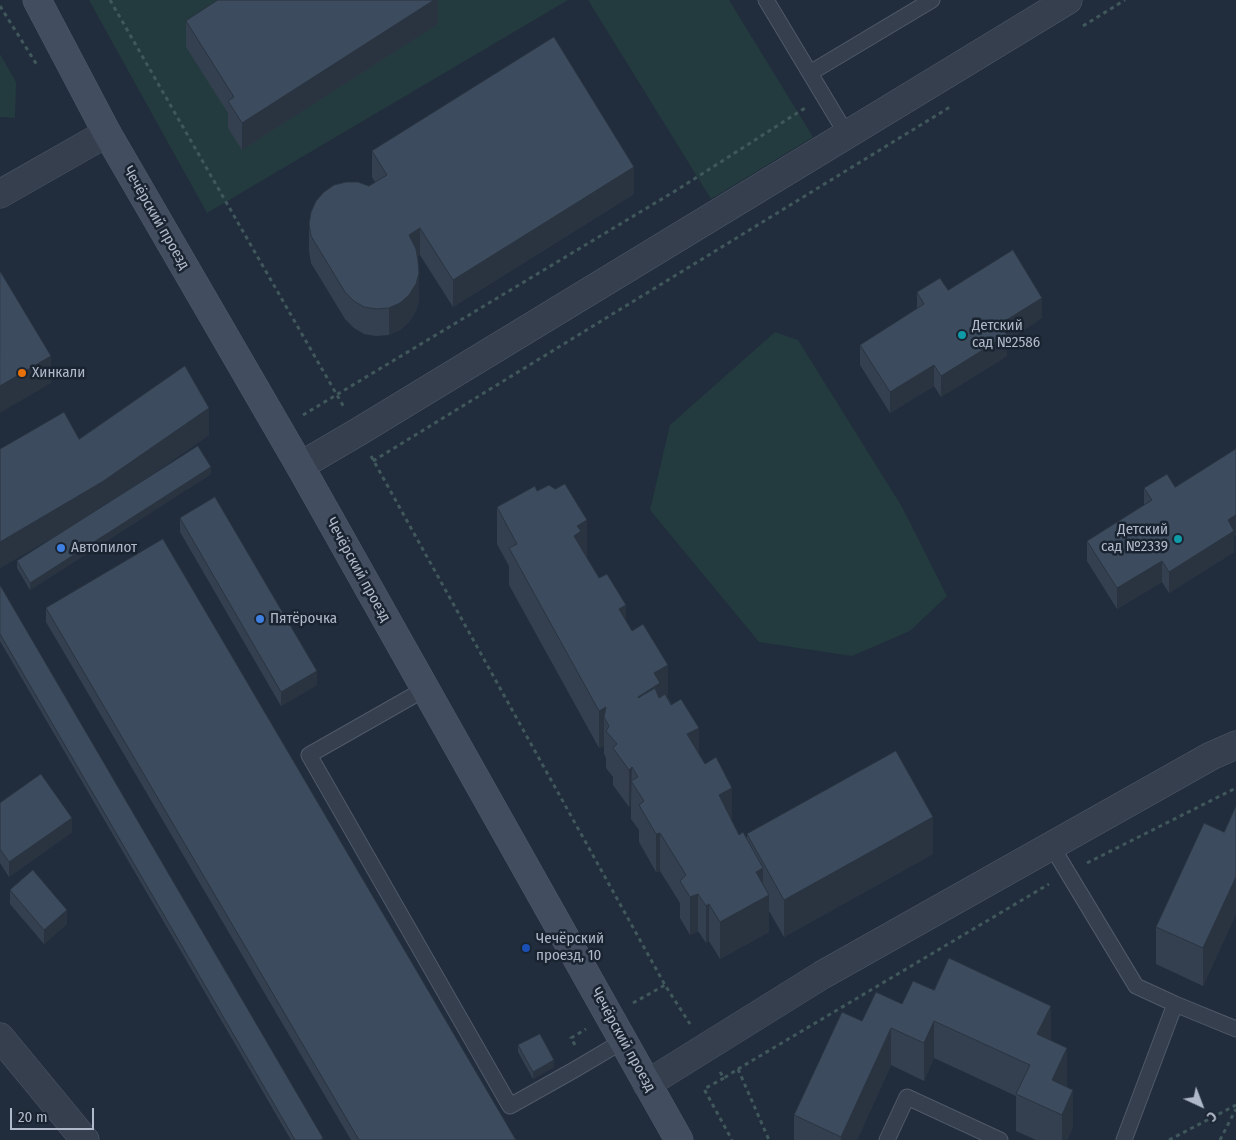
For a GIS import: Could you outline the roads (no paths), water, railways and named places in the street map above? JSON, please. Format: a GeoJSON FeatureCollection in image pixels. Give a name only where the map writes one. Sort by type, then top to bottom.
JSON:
{"type":"FeatureCollection","features":[{"type":"Feature","properties":{"kind":"main road","name":"Чечёрский проезд"},"geometry":{"type":"LineString","coordinates":[[37,0],[107,132],[300,466],[678,1140]]}},
{"type":"Feature","properties":{"kind":"street"},"geometry":{"type":"LineString","coordinates":[[300,466],[1068,0]]}},
{"type":"Feature","properties":{"kind":"street"},"geometry":{"type":"LineString","coordinates":[[0,194],[107,132]]}},
{"type":"Feature","properties":{"kind":"street"},"geometry":{"type":"LineString","coordinates":[[647,1084],[822,974],[1211,756],[1236,745]]}},
{"type":"Feature","properties":{"kind":"street"},"geometry":{"type":"LineString","coordinates":[[0,1037],[85,1140]]}},
{"type":"Feature","properties":{"kind":"lane"},"geometry":{"type":"LineString","coordinates":[[766,0],[847,135]]}},
{"type":"Feature","properties":{"kind":"lane"},"geometry":{"type":"LineString","coordinates":[[810,73],[932,0]]}},
{"type":"Feature","properties":{"kind":"lane"},"geometry":{"type":"LineString","coordinates":[[425,688],[309,755],[510,1106],[623,1041]]}},
{"type":"Feature","properties":{"kind":"lane"},"geometry":{"type":"LineString","coordinates":[[1051,846],[1136,986],[1236,1028]]}},
{"type":"Feature","properties":{"kind":"lane"},"geometry":{"type":"LineString","coordinates":[[1124,1140],[1175,1004]]}},
{"type":"Feature","properties":{"kind":"lane"},"geometry":{"type":"LineString","coordinates":[[887,1140],[907,1097],[1000,1140]]}},
{"type":"Feature","properties":{"kind":"place","name":"Детский сад №2586"},"geometry":{"type":"Point","coordinates":[962,335]}},
{"type":"Feature","properties":{"kind":"place","name":"Хинкали"},"geometry":{"type":"Point","coordinates":[22,373]}},
{"type":"Feature","properties":{"kind":"place","name":"Детский сад №2339"},"geometry":{"type":"Point","coordinates":[1178,539]}},
{"type":"Feature","properties":{"kind":"place","name":"Автопилот"},"geometry":{"type":"Point","coordinates":[61,548]}},
{"type":"Feature","properties":{"kind":"place","name":"Пятёрочка"},"geometry":{"type":"Point","coordinates":[260,619]}},
{"type":"Feature","properties":{"kind":"place","name":"Чечёрский проезд, 10"},"geometry":{"type":"Point","coordinates":[526,948]}}]}
